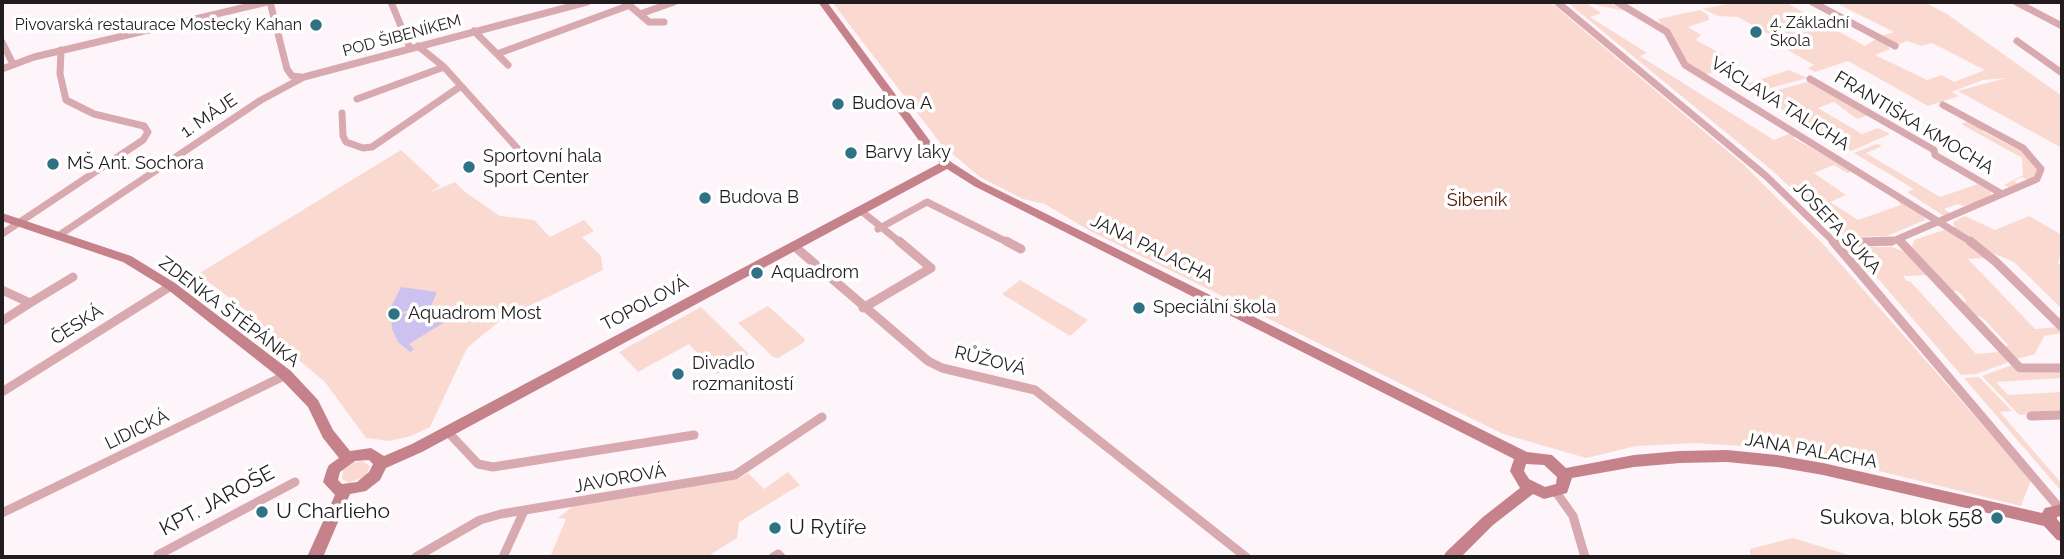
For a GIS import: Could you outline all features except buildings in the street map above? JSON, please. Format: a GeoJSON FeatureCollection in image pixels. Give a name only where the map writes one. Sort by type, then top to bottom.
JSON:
{"type":"FeatureCollection","features":[{"type":"Feature","properties":{"kind":"street"},"geometry":{"type":"LineString","coordinates":[[2,69],[61,50],[268,2],[290,74],[304,77]]}},
{"type":"Feature","properties":{"kind":"street"},"geometry":{"type":"LineString","coordinates":[[391,2],[414,47],[444,67],[527,159]]}},
{"type":"Feature","properties":{"kind":"street","name":"POD ŠIBENÍKEM"},"geometry":{"type":"LineString","coordinates":[[304,77],[587,2]]}},
{"type":"Feature","properties":{"kind":"street"},"geometry":{"type":"LineString","coordinates":[[640,14],[674,2]]}},
{"type":"Feature","properties":{"kind":"street","name":"JANA PALACHA"},"geometry":{"type":"LineString","coordinates":[[822,2],[929,147],[947,164],[978,184],[1525,458],[1547,459],[1563,474],[1634,461],[1680,457],[1727,456],[1764,460],[1823,469],[2049,521]]}},
{"type":"Feature","properties":{"kind":"street","name":"JOSEFA SUKA"},"geometry":{"type":"LineString","coordinates":[[1557,2],[1766,176],[1835,243],[2061,510]]}},
{"type":"Feature","properties":{"kind":"street","name":"VÁCLAVA TALICHA"},"geometry":{"type":"LineString","coordinates":[[1617,2],[1667,32],[1685,65],[1939,221],[1996,262],[2062,327]]}},
{"type":"Feature","properties":{"kind":"street"},"geometry":{"type":"LineString","coordinates":[[1812,2],[1895,46]]}},
{"type":"Feature","properties":{"kind":"street"},"geometry":{"type":"LineString","coordinates":[[2015,2],[2062,26]]}},
{"type":"Feature","properties":{"kind":"street"},"geometry":{"type":"LineString","coordinates":[[497,54],[628,4],[649,22],[664,22]]}},
{"type":"Feature","properties":{"kind":"street"},"geometry":{"type":"LineString","coordinates":[[474,31],[508,65]]}},
{"type":"Feature","properties":{"kind":"street"},"geometry":{"type":"LineString","coordinates":[[2017,41],[2062,73]]}},
{"type":"Feature","properties":{"kind":"street"},"geometry":{"type":"LineString","coordinates":[[2,42],[13,64]]}},
{"type":"Feature","properties":{"kind":"street"},"geometry":{"type":"LineString","coordinates":[[2,234],[16,222],[143,140],[148,132],[144,126],[94,114],[66,100],[60,74],[61,50]]}},
{"type":"Feature","properties":{"kind":"street"},"geometry":{"type":"LineString","coordinates":[[357,99],[444,67]]}},
{"type":"Feature","properties":{"kind":"street","name":"1. MÁJE"},"geometry":{"type":"LineString","coordinates":[[58,236],[261,100],[304,77]]}},
{"type":"Feature","properties":{"kind":"street","name":"FRANTIŠKA KMOCHA"},"geometry":{"type":"LineString","coordinates":[[1810,79],[1934,150],[1935,155],[2002,194]]}},
{"type":"Feature","properties":{"kind":"street"},"geometry":{"type":"LineString","coordinates":[[342,113],[346,142],[363,148],[372,147],[461,86]]}},
{"type":"Feature","properties":{"kind":"street"},"geometry":{"type":"LineString","coordinates":[[1835,243],[1891,242],[2037,178],[2041,169],[2023,148],[1943,104]]}},
{"type":"Feature","properties":{"kind":"street","name":"TOPOLOVÁ"},"geometry":{"type":"LineString","coordinates":[[344,491],[367,484],[375,477],[380,464],[447,432],[947,164]]}},
{"type":"Feature","properties":{"kind":"street"},"geometry":{"type":"LineString","coordinates":[[880,228],[927,202],[1021,249]]}},
{"type":"Feature","properties":{"kind":"street"},"geometry":{"type":"LineString","coordinates":[[860,210],[931,268],[863,308]]}},
{"type":"Feature","properties":{"kind":"street","name":"ZDEŇKA ŠTĚPÁNKA"},"geometry":{"type":"LineString","coordinates":[[2,218],[127,260],[171,286],[286,375],[313,404],[328,434],[347,458]]}},
{"type":"Feature","properties":{"kind":"street"},"geometry":{"type":"LineString","coordinates":[[1898,239],[2020,368],[2062,368]]}},
{"type":"Feature","properties":{"kind":"street","name":"RŮŽOVÁ"},"geometry":{"type":"LineString","coordinates":[[794,246],[863,308],[928,360],[943,368],[1035,390],[1247,557]]}},
{"type":"Feature","properties":{"kind":"street"},"geometry":{"type":"LineString","coordinates":[[2,321],[73,277]]}},
{"type":"Feature","properties":{"kind":"street","name":"ČESKÁ"},"geometry":{"type":"LineString","coordinates":[[2,392],[171,286]]}},
{"type":"Feature","properties":{"kind":"street"},"geometry":{"type":"LineString","coordinates":[[2,290],[30,303]]}},
{"type":"Feature","properties":{"kind":"street","name":"LIDICKÁ"},"geometry":{"type":"LineString","coordinates":[[2,513],[286,375]]}},
{"type":"Feature","properties":{"kind":"street"},"geometry":{"type":"LineString","coordinates":[[2031,416],[2062,415]]}},
{"type":"Feature","properties":{"kind":"street","name":"JAVOROVÁ"},"geometry":{"type":"LineString","coordinates":[[416,557],[480,520],[735,475],[822,417]]}},
{"type":"Feature","properties":{"kind":"street"},"geometry":{"type":"LineString","coordinates":[[447,432],[478,464],[492,467],[694,435]]}},
{"type":"Feature","properties":{"kind":"street"},"geometry":{"type":"LineString","coordinates":[[315,557],[344,491],[332,485],[330,478],[334,469],[347,458],[367,453],[378,458],[380,464]]}},
{"type":"Feature","properties":{"kind":"street"},"geometry":{"type":"LineString","coordinates":[[1525,458],[1517,466],[1517,471],[1530,488],[1544,493],[1556,492],[1564,485],[1563,474]]}},
{"type":"Feature","properties":{"kind":"street","name":"KPT. JAROŠE"},"geometry":{"type":"LineString","coordinates":[[158,556],[295,482]]}},
{"type":"Feature","properties":{"kind":"street"},"geometry":{"type":"LineString","coordinates":[[1451,557],[1488,521],[1530,488]]}},
{"type":"Feature","properties":{"kind":"street"},"geometry":{"type":"LineString","coordinates":[[1556,492],[1573,516],[1585,557]]}},
{"type":"Feature","properties":{"kind":"street"},"geometry":{"type":"LineString","coordinates":[[2061,510],[2050,512],[2049,521],[2062,535]]}},
{"type":"Feature","properties":{"kind":"street"},"geometry":{"type":"LineString","coordinates":[[503,557],[524,511]]}},
{"type":"Feature","properties":{"kind":"street"},"geometry":{"type":"LineString","coordinates":[[773,557],[778,554],[781,557]]}},
{"type":"Feature","properties":{"kind":"green space","name":"Šibeník"},"geometry":{"type":"Polygon","coordinates":[[[832,2],[1550,2],[1744,165],[1824,245],[2031,480],[2021,506],[1814,455],[1769,448],[1696,443],[1636,446],[1586,458],[1503,434],[1090,231],[1045,204],[1023,199],[980,177],[941,144],[832,2]]]}},
{"type":"Feature","properties":{"kind":"green space"},"geometry":{"type":"Polygon","coordinates":[[[1567,2],[1609,2],[1625,11],[1587,3],[1601,13],[1590,17],[1647,53],[1640,56],[1774,140],[1791,133],[1796,136],[1793,138],[1853,171],[1847,173],[1834,165],[1814,173],[1846,195],[1830,202],[1858,220],[1901,205],[1895,197],[1923,215],[1925,220],[1887,236],[1851,237],[1838,233],[1774,172],[1567,2]]]}},
{"type":"Feature","properties":{"kind":"green space"},"geometry":{"type":"Polygon","coordinates":[[[1736,2],[1785,2],[1865,46],[1878,38],[1892,45],[1888,47],[1890,49],[1875,55],[1927,80],[1942,75],[1954,82],[1985,70],[1932,43],[1921,46],[1907,41],[1899,44],[1900,46],[1881,36],[1894,32],[1834,2],[1924,2],[1947,14],[2062,96],[2062,148],[1958,91],[2006,78],[1983,80],[1951,92],[1959,96],[1928,106],[1848,61],[1815,72],[1808,68],[1814,65],[1786,49],[1791,47],[1738,17],[1718,16],[1703,9],[1736,2]]]}},
{"type":"Feature","properties":{"kind":"green space"},"geometry":{"type":"Polygon","coordinates":[[[1700,10],[1708,15],[1709,20],[1688,27],[1701,35],[1696,40],[1723,55],[1718,57],[1729,67],[1704,75],[1683,61],[1658,19],[1700,10]]]}},
{"type":"Feature","properties":{"kind":"green space"},"geometry":{"type":"Polygon","coordinates":[[[1789,70],[1807,78],[1756,92],[1743,85],[1789,70]]]}},
{"type":"Feature","properties":{"kind":"green space"},"geometry":{"type":"Polygon","coordinates":[[[1811,81],[1869,115],[1857,119],[1834,102],[1818,108],[1862,134],[1878,128],[1890,134],[1851,151],[1759,95],[1811,81]]]}},
{"type":"Feature","properties":{"kind":"green space"},"geometry":{"type":"Polygon","coordinates":[[[1970,121],[1982,131],[2029,155],[2038,168],[2036,178],[2027,180],[2022,177],[2014,181],[2018,184],[2011,189],[2004,185],[2023,175],[2022,158],[1961,124],[1970,121]]]}},
{"type":"Feature","properties":{"kind":"green space"},"geometry":{"type":"Polygon","coordinates":[[[1877,144],[1882,146],[1866,153],[1940,197],[1978,184],[1991,192],[1990,198],[1975,204],[1958,204],[1944,209],[1950,213],[1944,216],[1907,192],[1914,189],[1854,153],[1877,144]]]}},
{"type":"Feature","properties":{"kind":"green space","name":"Aquadrom Most"},"geometry":{"type":"Polygon","coordinates":[[[401,150],[440,186],[429,193],[455,182],[500,216],[534,220],[550,237],[584,220],[594,231],[582,237],[601,256],[603,270],[501,320],[467,348],[430,427],[411,436],[389,441],[366,438],[325,382],[254,328],[261,322],[198,274],[401,150]]]}},
{"type":"Feature","properties":{"kind":"green space"},"geometry":{"type":"Polygon","coordinates":[[[1965,216],[1995,230],[2029,216],[2062,235],[2062,250],[2058,263],[2062,267],[2062,309],[2014,262],[1985,250],[1955,228],[1953,222],[1965,216]]]}},
{"type":"Feature","properties":{"kind":"green space"},"geometry":{"type":"Polygon","coordinates":[[[1944,230],[1957,234],[1987,258],[1968,259],[2035,329],[2058,327],[2062,333],[2044,336],[2035,354],[2013,360],[2005,348],[2008,345],[1983,318],[1969,312],[1964,302],[1967,301],[1958,291],[1953,291],[1911,250],[1914,240],[1944,230]]]}},
{"type":"Feature","properties":{"kind":"green space"},"geometry":{"type":"Polygon","coordinates":[[[1892,247],[1907,253],[1927,275],[1903,276],[1907,281],[1910,281],[1976,354],[2000,352],[2009,362],[1976,374],[1961,375],[1856,253],[1858,248],[1892,247]]]}},
{"type":"Feature","properties":{"kind":"green space"},"geometry":{"type":"Polygon","coordinates":[[[1020,280],[1088,320],[1070,336],[1002,294],[1020,280]]]}},
{"type":"Feature","properties":{"kind":"green space"},"geometry":{"type":"Polygon","coordinates":[[[768,306],[805,339],[803,343],[778,358],[773,357],[738,323],[768,306]]]}},
{"type":"Feature","properties":{"kind":"green space"},"geometry":{"type":"Polygon","coordinates":[[[701,307],[748,353],[747,357],[717,374],[689,344],[638,372],[619,352],[701,307]]]}},
{"type":"Feature","properties":{"kind":"green space"},"geometry":{"type":"Polygon","coordinates":[[[2012,365],[2020,373],[2062,372],[2062,378],[1996,382],[2008,395],[2062,392],[2062,412],[2019,415],[1982,376],[2012,365]]]}},
{"type":"Feature","properties":{"kind":"green space"},"geometry":{"type":"Polygon","coordinates":[[[1979,377],[2012,411],[2000,412],[2062,484],[2062,492],[1964,378],[1979,377]]]}},
{"type":"Feature","properties":{"kind":"green space"},"geometry":{"type":"Polygon","coordinates":[[[362,461],[370,466],[366,476],[349,483],[342,479],[343,470],[352,463],[362,461]]]}},
{"type":"Feature","properties":{"kind":"green space"},"geometry":{"type":"Polygon","coordinates":[[[788,472],[800,485],[739,522],[737,538],[711,554],[712,557],[550,557],[566,519],[558,518],[573,506],[738,479],[748,473],[764,489],[788,472]]]}},
{"type":"Feature","properties":{"kind":"green space"},"geometry":{"type":"Polygon","coordinates":[[[1793,538],[1855,557],[1750,557],[1750,549],[1793,538]]]}},
{"type":"Feature","properties":{"kind":"shaded area"},"geometry":{"type":"Polygon","coordinates":[[[401,287],[437,292],[431,306],[387,315],[401,287]]]}},
{"type":"Feature","properties":{"kind":"shaded area"},"geometry":{"type":"Polygon","coordinates":[[[440,306],[442,314],[448,320],[409,344],[414,349],[410,352],[398,342],[392,329],[391,316],[440,306]]]}},
{"type":"Feature","properties":{"kind":"place","name":"Pivovarská restaurace Mostecký Kahan"},"geometry":{"type":"Point","coordinates":[316,25]}},
{"type":"Feature","properties":{"kind":"place","name":"4. Základní Škola"},"geometry":{"type":"Point","coordinates":[1756,32]}},
{"type":"Feature","properties":{"kind":"place","name":"Budova A"},"geometry":{"type":"Point","coordinates":[838,104]}},
{"type":"Feature","properties":{"kind":"place","name":"Barvy laky"},"geometry":{"type":"Point","coordinates":[851,153]}},
{"type":"Feature","properties":{"kind":"place","name":"MŠ Ant. Sochora"},"geometry":{"type":"Point","coordinates":[53,164]}},
{"type":"Feature","properties":{"kind":"place","name":"Sportovní hala Sport Center"},"geometry":{"type":"Point","coordinates":[469,167]}},
{"type":"Feature","properties":{"kind":"place","name":"Budova B"},"geometry":{"type":"Point","coordinates":[705,198]}},
{"type":"Feature","properties":{"kind":"place","name":"Aquadrom"},"geometry":{"type":"Point","coordinates":[757,273]}},
{"type":"Feature","properties":{"kind":"place","name":"Speciální škola"},"geometry":{"type":"Point","coordinates":[1139,308]}},
{"type":"Feature","properties":{"kind":"place","name":"Aquadrom Most"},"geometry":{"type":"Point","coordinates":[394,314]}},
{"type":"Feature","properties":{"kind":"place","name":"Divadlo rozmanitostí"},"geometry":{"type":"Point","coordinates":[678,374]}},
{"type":"Feature","properties":{"kind":"place","name":"U Charlieho"},"geometry":{"type":"Point","coordinates":[262,512]}},
{"type":"Feature","properties":{"kind":"place","name":"Sukova, blok 558"},"geometry":{"type":"Point","coordinates":[1997,518]}},
{"type":"Feature","properties":{"kind":"place","name":"U Rytíře"},"geometry":{"type":"Point","coordinates":[775,528]}}]}
